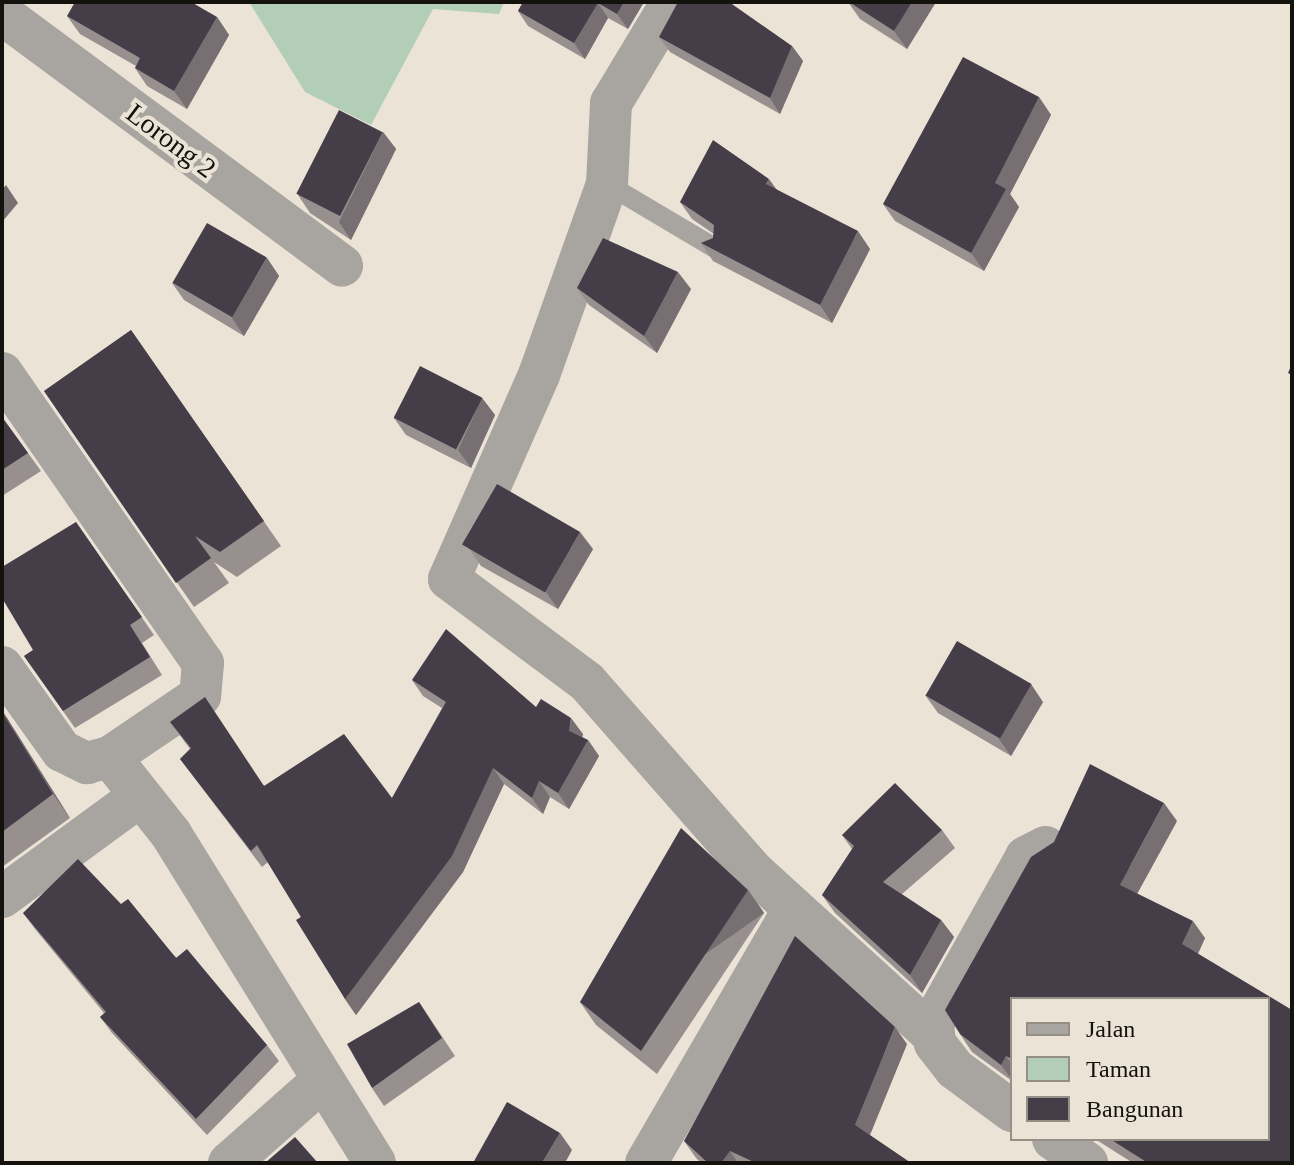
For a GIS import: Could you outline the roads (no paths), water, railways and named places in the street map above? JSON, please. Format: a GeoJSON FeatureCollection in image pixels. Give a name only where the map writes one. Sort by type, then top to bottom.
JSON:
{"type":"FeatureCollection","features":[{"type":"Feature","properties":{"kind":"street"},"geometry":{"type":"LineString","coordinates":[[672,2],[611,103],[607,184],[539,375],[449,579],[587,682],[794,909],[933,1035],[966,1080],[1010,1110]]}},
{"type":"Feature","properties":{"kind":"street","name":"Lorong 2"},"geometry":{"type":"LineString","coordinates":[[2,14],[342,266]]}},
{"type":"Feature","properties":{"kind":"street"},"geometry":{"type":"LineString","coordinates":[[2,373],[203,663],[200,696],[110,757],[87,763],[62,751],[2,667]]}},
{"type":"Feature","properties":{"kind":"street"},"geometry":{"type":"LineString","coordinates":[[110,757],[140,796],[375,1163]]}},
{"type":"Feature","properties":{"kind":"street"},"geometry":{"type":"LineString","coordinates":[[2,897],[140,796]]}},
{"type":"Feature","properties":{"kind":"street"},"geometry":{"type":"LineString","coordinates":[[933,1035],[941,1004],[1036,852]]}},
{"type":"Feature","properties":{"kind":"street"},"geometry":{"type":"LineString","coordinates":[[646,1163],[794,909]]}},
{"type":"Feature","properties":{"kind":"street"},"geometry":{"type":"LineString","coordinates":[[229,1163],[323,1080]]}},
{"type":"Feature","properties":{"kind":"lane"},"geometry":{"type":"LineString","coordinates":[[607,184],[715,248]]}}]}
